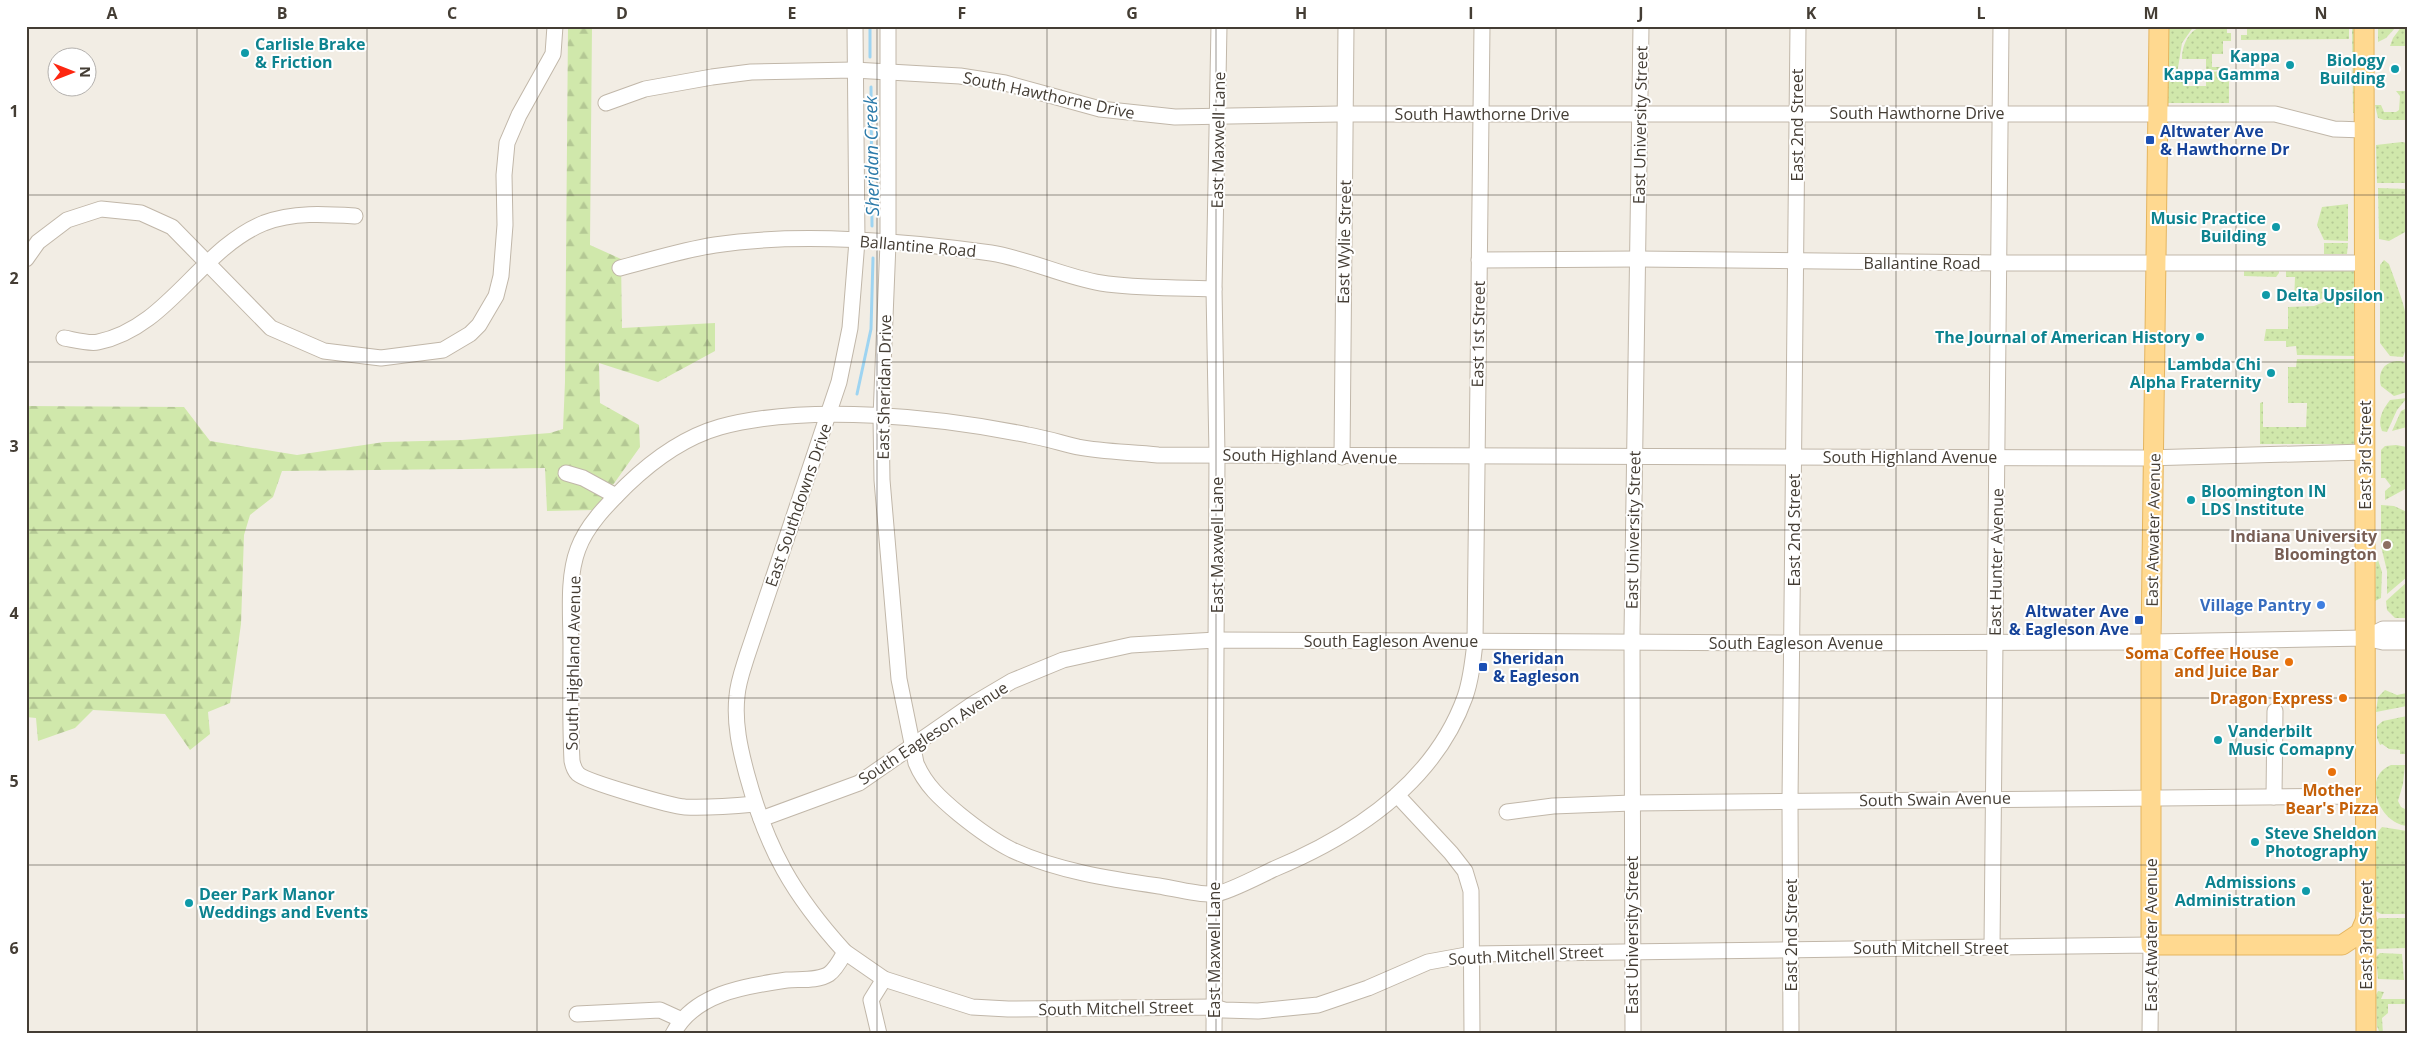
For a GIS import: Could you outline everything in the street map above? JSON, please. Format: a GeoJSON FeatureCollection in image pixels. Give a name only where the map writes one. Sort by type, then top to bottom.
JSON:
{"type":"FeatureCollection","features":[{"type":"Feature","properties":{"kind":"main road","name":"East Atwater Avenue"},"geometry":{"type":"LineString","coordinates":[[2151,945],[2151,642],[2159,26]]}},
{"type":"Feature","properties":{"kind":"main road","name":"East 3rd Street"},"geometry":{"type":"LineString","coordinates":[[2364,26],[2364,796],[2366,1034]]}},
{"type":"Feature","properties":{"kind":"main road"},"geometry":{"type":"LineString","coordinates":[[2366,919],[2360,933],[2342,945],[2357,954],[2363,964],[2366,978]]}},
{"type":"Feature","properties":{"kind":"main road","name":"South Mitchell Street"},"geometry":{"type":"LineString","coordinates":[[2151,945],[2342,945]]}},
{"type":"Feature","properties":{"kind":"street"},"geometry":{"type":"LineString","coordinates":[[26,259],[38,242],[66,220],[102,209],[141,213],[172,228],[271,328],[324,351],[381,358],[443,350],[470,334],[479,326],[496,296],[501,276],[505,225],[504,176],[507,144],[519,115],[553,54],[555,26]]}},
{"type":"Feature","properties":{"kind":"street","name":"East Southdowns Drive"},"geometry":{"type":"LineString","coordinates":[[845,952],[809,912],[794,890],[774,852],[755,804],[738,738],[737,694],[747,656],[839,382],[850,328],[857,241],[855,26]]}},
{"type":"Feature","properties":{"kind":"street","name":"East Sheridan Drive"},"geometry":{"type":"LineString","coordinates":[[888,26],[888,243],[881,417],[882,480],[889,580],[901,695],[911,746],[921,775],[934,792],[964,818],[1012,850],[1059,866],[1120,881],[1215,894]]}},
{"type":"Feature","properties":{"kind":"street","name":"East Maxwell Lane"},"geometry":{"type":"LineString","coordinates":[[1214,1034],[1217,455],[1214,289],[1219,114],[1219,26]]}},
{"type":"Feature","properties":{"kind":"street","name":"East Wylie Street"},"geometry":{"type":"LineString","coordinates":[[1342,457],[1346,26]]}},
{"type":"Feature","properties":{"kind":"street","name":"East 1st Street"},"geometry":{"type":"LineString","coordinates":[[1215,894],[1330,844],[1369,818],[1397,795],[1423,768],[1438,748],[1458,714],[1469,683],[1475,642],[1482,26]]}},
{"type":"Feature","properties":{"kind":"street","name":"East University Street"},"geometry":{"type":"LineString","coordinates":[[1633,1034],[1632,643],[1641,26]]}},
{"type":"Feature","properties":{"kind":"street","name":"East 2nd Street"},"geometry":{"type":"LineString","coordinates":[[1791,1034],[1790,801],[1798,26]]}},
{"type":"Feature","properties":{"kind":"street","name":"East Hunter Avenue"},"geometry":{"type":"LineString","coordinates":[[1992,947],[2001,26]]}},
{"type":"Feature","properties":{"kind":"street","name":"South Hawthorne Drive"},"geometry":{"type":"LineString","coordinates":[[606,103],[646,89],[712,77],[751,72],[854,70],[960,76],[1005,83],[1100,109],[1132,114],[1176,117],[1219,114],[1481,115],[2000,112],[2275,114],[2334,129],[2364,130]]}},
{"type":"Feature","properties":{"kind":"street"},"geometry":{"type":"LineString","coordinates":[[64,338],[97,342],[128,332],[160,310],[207,262],[233,240],[264,223],[293,216],[355,216]]}},
{"type":"Feature","properties":{"kind":"street","name":"Ballantine Road"},"geometry":{"type":"LineString","coordinates":[[620,268],[717,245],[775,241],[857,241],[938,246],[1015,257],[1100,283],[1214,289]]}},
{"type":"Feature","properties":{"kind":"street","name":"Ballantine Road"},"geometry":{"type":"LineString","coordinates":[[1479,260],[1638,259],[1998,264],[2365,264]]}},
{"type":"Feature","properties":{"kind":"street","name":"South Highland Avenue"},"geometry":{"type":"LineString","coordinates":[[755,804],[685,806],[666,804],[592,782],[578,774],[574,769],[571,742],[572,582],[577,551],[596,519],[616,496],[650,463],[690,439],[719,428],[758,420],[828,414],[881,417],[959,423],[1028,435],[1080,447],[1158,455],[1342,457],[2154,457],[2365,452]]}},
{"type":"Feature","properties":{"kind":"street"},"geometry":{"type":"LineString","coordinates":[[566,473],[583,478],[616,496]]}},
{"type":"Feature","properties":{"kind":"street","name":"South Eagleson Avenue"},"geometry":{"type":"LineString","coordinates":[[2364,638],[2383,629],[2407,629]]}},
{"type":"Feature","properties":{"kind":"street","name":"South Eagleson Avenue"},"geometry":{"type":"LineString","coordinates":[[761,819],[859,783],[972,704],[1012,681],[1063,660],[1131,645],[1216,640],[1994,643],[2364,638],[2383,642],[2407,642]]}},
{"type":"Feature","properties":{"kind":"street"},"geometry":{"type":"LineString","coordinates":[[2274,797],[2275,711]]}},
{"type":"Feature","properties":{"kind":"street"},"geometry":{"type":"LineString","coordinates":[[1397,795],[1451,852],[1466,871],[1471,891],[1472,1034]]}},
{"type":"Feature","properties":{"kind":"street","name":"South Swain Avenue"},"geometry":{"type":"LineString","coordinates":[[1507,812],[1553,806],[1632,803],[1993,798],[2364,796]]}},
{"type":"Feature","properties":{"kind":"street","name":"South Mitchell Street"},"geometry":{"type":"LineString","coordinates":[[845,952],[884,979],[972,1007],[1008,1009],[1214,1007],[1224,1010],[1258,1011],[1318,1005],[1368,988],[1428,962],[1472,954],[1632,950],[2151,945]]}},
{"type":"Feature","properties":{"kind":"street","name":"East Atwater Avenue"},"geometry":{"type":"LineString","coordinates":[[2150,1034],[2151,945]]}},
{"type":"Feature","properties":{"kind":"street"},"geometry":{"type":"LineString","coordinates":[[673,1034],[682,1020],[698,1005],[722,995],[788,980],[821,978],[830,973],[845,952]]}},
{"type":"Feature","properties":{"kind":"street"},"geometry":{"type":"LineString","coordinates":[[878,1034],[871,1000],[884,979]]}},
{"type":"Feature","properties":{"kind":"street"},"geometry":{"type":"LineString","coordinates":[[577,1014],[660,1010],[682,1020]]}},
{"type":"Feature","properties":{"kind":"green space"},"geometry":{"type":"Polygon","coordinates":[[[568,26],[592,26],[590,245],[621,259],[622,328],[715,323],[715,351],[658,382],[599,363],[600,403],[639,425],[640,447],[595,510],[547,511],[545,468],[282,471],[273,497],[250,515],[244,535],[241,624],[230,703],[208,712],[210,734],[190,750],[165,714],[93,710],[75,728],[38,741],[36,718],[26,717],[26,406],[184,407],[210,441],[297,455],[384,442],[462,440],[550,433],[563,429],[568,26]]]}},
{"type":"Feature","properties":{"kind":"green space"},"geometry":{"type":"Polygon","coordinates":[[[2166,26],[2194,26],[2182,43],[2177,74],[2166,74],[2166,26]]]}},
{"type":"Feature","properties":{"kind":"green space"},"geometry":{"type":"Polygon","coordinates":[[[2247,26],[2349,26],[2349,39],[2241,40],[2241,35],[2247,35],[2247,26]]]}},
{"type":"Feature","properties":{"kind":"green space"},"geometry":{"type":"Polygon","coordinates":[[[2352,26],[2356,26],[2356,113],[2353,113],[2352,26]]]}},
{"type":"Feature","properties":{"kind":"green space"},"geometry":{"type":"Polygon","coordinates":[[[2378,26],[2397,26],[2386,38],[2378,42],[2378,26]]]}},
{"type":"Feature","properties":{"kind":"green space"},"geometry":{"type":"Polygon","coordinates":[[[2402,26],[2407,26],[2407,46],[2390,46],[2393,38],[2402,26]]]}},
{"type":"Feature","properties":{"kind":"green space"},"geometry":{"type":"Polygon","coordinates":[[[2201,27],[2227,27],[2227,33],[2231,33],[2231,41],[2223,41],[2223,54],[2212,54],[2212,67],[2223,67],[2223,70],[2206,70],[2206,59],[2182,59],[2183,49],[2189,35],[2201,27]]]}},
{"type":"Feature","properties":{"kind":"green space"},"geometry":{"type":"Polygon","coordinates":[[[2229,71],[2229,103],[2166,103],[2166,76],[2184,76],[2185,86],[2206,86],[2206,72],[2229,71]]]}},
{"type":"Feature","properties":{"kind":"green space"},"geometry":{"type":"Polygon","coordinates":[[[2396,91],[2407,91],[2407,120],[2384,120],[2378,118],[2375,105],[2381,105],[2384,112],[2396,112],[2399,110],[2400,96],[2396,91]]]}},
{"type":"Feature","properties":{"kind":"green space"},"geometry":{"type":"Polygon","coordinates":[[[2407,143],[2407,183],[2377,183],[2376,145],[2407,143]]]}},
{"type":"Feature","properties":{"kind":"green space"},"geometry":{"type":"Polygon","coordinates":[[[2378,188],[2407,189],[2407,231],[2389,241],[2379,239],[2378,188]]]}},
{"type":"Feature","properties":{"kind":"green space"},"geometry":{"type":"Polygon","coordinates":[[[2348,204],[2348,241],[2324,240],[2317,225],[2322,207],[2348,204]]]}},
{"type":"Feature","properties":{"kind":"green space"},"geometry":{"type":"Polygon","coordinates":[[[2324,243],[2348,243],[2347,254],[2324,254],[2324,243]]]}},
{"type":"Feature","properties":{"kind":"green space"},"geometry":{"type":"Polygon","coordinates":[[[2384,260],[2389,264],[2405,310],[2408,333],[2403,357],[2390,356],[2380,343],[2380,265],[2384,260]]]}},
{"type":"Feature","properties":{"kind":"green space"},"geometry":{"type":"Polygon","coordinates":[[[2244,269],[2279,269],[2279,273],[2276,277],[2244,276],[2244,269]]]}},
{"type":"Feature","properties":{"kind":"green space"},"geometry":{"type":"Polygon","coordinates":[[[2286,270],[2355,270],[2357,293],[2332,294],[2312,303],[2294,302],[2295,277],[2286,277],[2286,270]]]}},
{"type":"Feature","properties":{"kind":"green space"},"geometry":{"type":"Polygon","coordinates":[[[2334,298],[2357,298],[2357,356],[2297,355],[2296,346],[2286,347],[2286,341],[2264,341],[2266,329],[2288,329],[2288,307],[2314,306],[2334,298]]]}},
{"type":"Feature","properties":{"kind":"green space"},"geometry":{"type":"Polygon","coordinates":[[[2297,359],[2357,359],[2356,444],[2260,444],[2260,403],[2263,402],[2263,427],[2306,427],[2307,403],[2288,403],[2288,367],[2296,367],[2297,359]]]}},
{"type":"Feature","properties":{"kind":"green space"},"geometry":{"type":"Polygon","coordinates":[[[2401,361],[2407,364],[2407,392],[2394,396],[2381,386],[2381,371],[2391,362],[2401,361]]]}},
{"type":"Feature","properties":{"kind":"green space"},"geometry":{"type":"Polygon","coordinates":[[[2407,398],[2397,410],[2387,432],[2382,431],[2380,418],[2390,400],[2407,398]]]}},
{"type":"Feature","properties":{"kind":"green space"},"geometry":{"type":"Polygon","coordinates":[[[2407,408],[2407,427],[2392,431],[2401,411],[2407,408]]]}},
{"type":"Feature","properties":{"kind":"green space"},"geometry":{"type":"Polygon","coordinates":[[[2385,446],[2407,447],[2407,488],[2385,500],[2385,491],[2391,486],[2385,478],[2381,478],[2381,450],[2385,446]]]}},
{"type":"Feature","properties":{"kind":"green space"},"geometry":{"type":"Polygon","coordinates":[[[2381,505],[2394,506],[2407,512],[2407,577],[2387,594],[2387,571],[2381,546],[2381,505]]]}},
{"type":"Feature","properties":{"kind":"green space"},"geometry":{"type":"Polygon","coordinates":[[[2376,554],[2382,572],[2381,598],[2375,601],[2376,554]]]}},
{"type":"Feature","properties":{"kind":"green space"},"geometry":{"type":"Polygon","coordinates":[[[2407,582],[2407,618],[2395,618],[2387,610],[2386,601],[2407,582]]]}},
{"type":"Feature","properties":{"kind":"green space"},"geometry":{"type":"Polygon","coordinates":[[[2385,690],[2397,695],[2407,693],[2407,706],[2376,712],[2378,697],[2385,690]]]}},
{"type":"Feature","properties":{"kind":"green space"},"geometry":{"type":"Polygon","coordinates":[[[2407,716],[2407,754],[2400,754],[2400,750],[2389,749],[2382,744],[2380,745],[2377,738],[2377,726],[2383,721],[2407,716]]]}},
{"type":"Feature","properties":{"kind":"green space"},"geometry":{"type":"Polygon","coordinates":[[[2391,765],[2405,765],[2403,784],[2398,801],[2401,807],[2407,810],[2407,826],[2397,823],[2388,817],[2377,799],[2375,789],[2377,779],[2382,771],[2391,765]]]}},
{"type":"Feature","properties":{"kind":"green space"},"geometry":{"type":"Polygon","coordinates":[[[2382,827],[2407,831],[2407,914],[2381,914],[2376,911],[2376,841],[2377,833],[2382,827]]]}},
{"type":"Feature","properties":{"kind":"green space"},"geometry":{"type":"Polygon","coordinates":[[[2379,918],[2407,918],[2407,948],[2376,949],[2376,921],[2379,918]]]}},
{"type":"Feature","properties":{"kind":"green space"},"geometry":{"type":"Polygon","coordinates":[[[2380,953],[2402,954],[2404,980],[2378,979],[2376,957],[2380,953]]]}},
{"type":"Feature","properties":{"kind":"green space"},"geometry":{"type":"Polygon","coordinates":[[[2378,991],[2384,992],[2381,999],[2407,999],[2407,1004],[2388,1004],[2388,1013],[2382,1018],[2383,1034],[2380,1034],[2377,1026],[2376,995],[2378,991]]]}},
{"type":"Feature","properties":{"kind":"waterway","name":"Sheridan Creek"},"geometry":{"type":"LineString","coordinates":[[870,26],[870,57]]}},
{"type":"Feature","properties":{"kind":"waterway","name":"Sheridan Creek"},"geometry":{"type":"LineString","coordinates":[[871,87],[872,226]]}},
{"type":"Feature","properties":{"kind":"waterway","name":"Sheridan Creek"},"geometry":{"type":"LineString","coordinates":[[857,394],[871,329],[873,258]]}},
{"type":"Feature","properties":{"kind":"place","name":"Carlisle Brake & Friction"},"geometry":{"type":"Point","coordinates":[245,53]}},
{"type":"Feature","properties":{"kind":"place","name":"Kappa Kappa Gamma"},"geometry":{"type":"Point","coordinates":[2290,65]}},
{"type":"Feature","properties":{"kind":"place","name":"Biology Building"},"geometry":{"type":"Point","coordinates":[2395,69]}},
{"type":"Feature","properties":{"kind":"place","name":"Altwater Ave & Hawthorne Dr"},"geometry":{"type":"Point","coordinates":[2150,140]}},
{"type":"Feature","properties":{"kind":"place","name":"Music Practice Building"},"geometry":{"type":"Point","coordinates":[2276,227]}},
{"type":"Feature","properties":{"kind":"place","name":"Delta Upsilon"},"geometry":{"type":"Point","coordinates":[2266,295]}},
{"type":"Feature","properties":{"kind":"place","name":"The Journal of American History"},"geometry":{"type":"Point","coordinates":[2200,337]}},
{"type":"Feature","properties":{"kind":"place","name":"Lambda Chi Alpha Fraternity"},"geometry":{"type":"Point","coordinates":[2271,373]}},
{"type":"Feature","properties":{"kind":"place","name":"Bloomington IN LDS Institute"},"geometry":{"type":"Point","coordinates":[2191,500]}},
{"type":"Feature","properties":{"kind":"place","name":"Indiana University Bloomington"},"geometry":{"type":"Point","coordinates":[2387,545]}},
{"type":"Feature","properties":{"kind":"place","name":"Village Pantry"},"geometry":{"type":"Point","coordinates":[2321,605]}},
{"type":"Feature","properties":{"kind":"place","name":"Altwater Ave & Eagleson Ave"},"geometry":{"type":"Point","coordinates":[2139,620]}},
{"type":"Feature","properties":{"kind":"place","name":"Soma Coffee House and Juice Bar"},"geometry":{"type":"Point","coordinates":[2289,662]}},
{"type":"Feature","properties":{"kind":"place","name":"Sheridan & Eagleson"},"geometry":{"type":"Point","coordinates":[1483,667]}},
{"type":"Feature","properties":{"kind":"place","name":"Dragon Express"},"geometry":{"type":"Point","coordinates":[2343,698]}},
{"type":"Feature","properties":{"kind":"place","name":"Vanderbilt Music Comapny"},"geometry":{"type":"Point","coordinates":[2218,740]}},
{"type":"Feature","properties":{"kind":"place","name":"Mother Bear's Pizza"},"geometry":{"type":"Point","coordinates":[2332,772]}},
{"type":"Feature","properties":{"kind":"place","name":"Steve Sheldon Photography"},"geometry":{"type":"Point","coordinates":[2255,842]}},
{"type":"Feature","properties":{"kind":"place","name":"Admissions Administration"},"geometry":{"type":"Point","coordinates":[2306,891]}},
{"type":"Feature","properties":{"kind":"place","name":"Deer Park Manor Weddings and Events"},"geometry":{"type":"Point","coordinates":[189,903]}}]}
